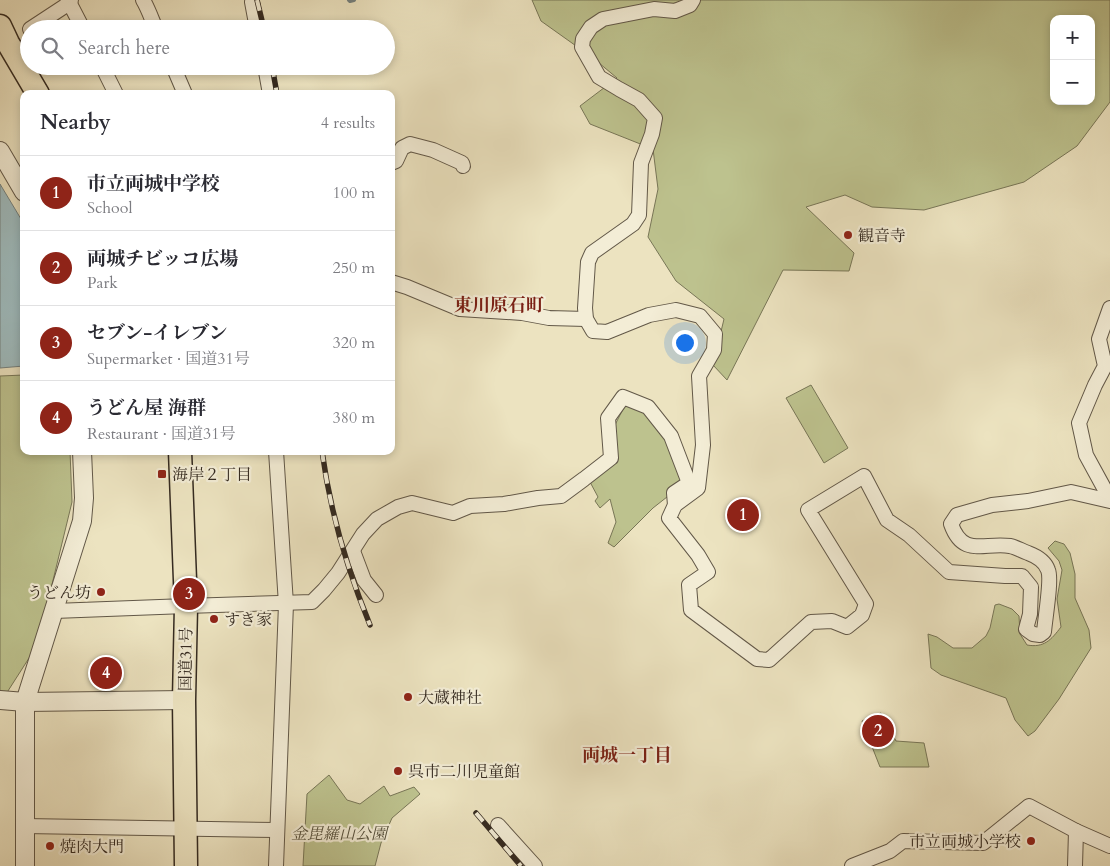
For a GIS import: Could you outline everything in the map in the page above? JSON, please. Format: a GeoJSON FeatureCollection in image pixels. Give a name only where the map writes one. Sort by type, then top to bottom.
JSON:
{"type":"FeatureCollection","features":[{"type":"Feature","properties":{"kind":"highway"},"geometry":{"type":"LineString","coordinates":[[3,39],[20,66]]}},
{"type":"Feature","properties":{"kind":"highway"},"geometry":{"type":"LineString","coordinates":[[26,75],[35,90]]}},
{"type":"Feature","properties":{"kind":"highway","name":"国道31号"},"geometry":{"type":"LineString","coordinates":[[180,455],[186,606],[184,700],[186,866]]}},
{"type":"Feature","properties":{"kind":"street"},"geometry":{"type":"LineString","coordinates":[[69,0],[79,20]]}},
{"type":"Feature","properties":{"kind":"street"},"geometry":{"type":"LineString","coordinates":[[43,20],[65,6],[69,0]]}},
{"type":"Feature","properties":{"kind":"street"},"geometry":{"type":"LineString","coordinates":[[693,0],[690,5],[675,11],[654,9],[603,20],[592,27],[583,39],[582,47],[599,77],[639,100],[655,118],[652,134],[641,163],[639,215],[632,224],[592,253],[588,262],[586,319],[593,331],[607,332],[649,316],[676,310],[700,316],[715,334],[714,350],[699,376],[703,445],[698,488],[675,504],[668,518],[708,572],[689,585],[691,610],[757,659],[769,660],[811,622],[832,621],[847,627],[862,615],[866,604],[808,510],[864,476],[887,520],[910,535],[949,572],[1022,576],[1031,587],[1030,614],[1026,629],[1033,634],[1040,635],[1044,632],[1049,583],[1049,570],[1043,562],[1036,555],[1010,546],[974,546],[962,542],[955,534],[952,524],[957,515],[992,505],[1028,501],[1071,492],[1110,500]]}},
{"type":"Feature","properties":{"kind":"street"},"geometry":{"type":"LineString","coordinates":[[149,2],[148,12],[152,20]]}},
{"type":"Feature","properties":{"kind":"street"},"geometry":{"type":"LineString","coordinates":[[252,2],[255,20]]}},
{"type":"Feature","properties":{"kind":"street"},"geometry":{"type":"LineString","coordinates":[[3,39],[20,32]]}},
{"type":"Feature","properties":{"kind":"street"},"geometry":{"type":"LineString","coordinates":[[106,75],[114,90]]}},
{"type":"Feature","properties":{"kind":"street"},"geometry":{"type":"LineString","coordinates":[[176,75],[183,90]]}},
{"type":"Feature","properties":{"kind":"street"},"geometry":{"type":"LineString","coordinates":[[266,75],[269,90]]}},
{"type":"Feature","properties":{"kind":"street"},"geometry":{"type":"LineString","coordinates":[[395,161],[402,148],[410,144],[434,150],[462,163],[464,166]]}},
{"type":"Feature","properties":{"kind":"street"},"geometry":{"type":"LineString","coordinates":[[0,151],[20,185]]}},
{"type":"Feature","properties":{"kind":"street"},"geometry":{"type":"LineString","coordinates":[[395,283],[407,286],[460,308],[522,313],[549,318],[586,319]]}},
{"type":"Feature","properties":{"kind":"street"},"geometry":{"type":"LineString","coordinates":[[1110,308],[1099,339],[1105,366],[1079,423],[1086,455],[1110,500]]}},
{"type":"Feature","properties":{"kind":"street"},"geometry":{"type":"LineString","coordinates":[[54,611],[312,602],[334,579],[363,534],[377,519],[398,507],[412,503],[453,513],[470,506],[504,504],[561,496],[611,458],[608,418],[623,397],[648,407],[672,436],[688,483],[674,493],[675,504]]}},
{"type":"Feature","properties":{"kind":"street"},"geometry":{"type":"LineString","coordinates":[[24,866],[25,702],[82,521],[84,498],[82,455]]}},
{"type":"Feature","properties":{"kind":"street"},"geometry":{"type":"LineString","coordinates":[[276,455],[286,604],[276,866]]}},
{"type":"Feature","properties":{"kind":"street"},"geometry":{"type":"LineString","coordinates":[[353,551],[364,580],[376,595]]}},
{"type":"Feature","properties":{"kind":"street"},"geometry":{"type":"LineString","coordinates":[[0,700],[25,702],[184,700]]}},
{"type":"Feature","properties":{"kind":"street"},"geometry":{"type":"LineString","coordinates":[[852,866],[890,851],[903,841],[982,843],[1029,806],[1076,831],[1110,846]]}},
{"type":"Feature","properties":{"kind":"street"},"geometry":{"type":"LineString","coordinates":[[498,825],[535,866]]}},
{"type":"Feature","properties":{"kind":"street"},"geometry":{"type":"LineString","coordinates":[[24,826],[277,830]]}},
{"type":"Feature","properties":{"kind":"street"},"geometry":{"type":"LineString","coordinates":[[1075,866],[1076,831]]}},
{"type":"Feature","properties":{"kind":"green space"},"geometry":{"type":"Polygon","coordinates":[[[532,0],[1110,0],[1110,102],[1077,146],[1024,182],[924,210],[872,207],[845,195],[806,207],[854,253],[849,271],[783,270],[727,380],[713,365],[724,319],[676,281],[648,237],[658,189],[653,149],[590,124],[580,106],[617,78],[593,58],[541,21],[532,0]]]}},
{"type":"Feature","properties":{"kind":"green space"},"geometry":{"type":"Polygon","coordinates":[[[20,375],[20,455],[70,455],[72,502],[47,605],[31,655],[6,694],[0,694],[0,376],[20,375]]]}},
{"type":"Feature","properties":{"kind":"green space"},"geometry":{"type":"Polygon","coordinates":[[[811,385],[848,448],[824,463],[786,398],[811,385]]]}},
{"type":"Feature","properties":{"kind":"green space"},"geometry":{"type":"Polygon","coordinates":[[[625,405],[652,412],[686,482],[653,508],[614,547],[608,543],[616,522],[610,499],[600,508],[595,501],[598,497],[590,482],[615,460],[613,429],[625,405]]]}},
{"type":"Feature","properties":{"kind":"green space"},"geometry":{"type":"Polygon","coordinates":[[[1055,541],[1064,544],[1070,553],[1075,574],[1075,598],[1089,630],[1091,648],[1059,699],[1035,731],[1028,736],[1015,720],[1006,698],[941,675],[931,668],[928,634],[937,637],[953,648],[972,648],[986,636],[990,628],[995,605],[999,604],[1012,609],[1019,616],[1020,634],[1027,645],[1033,646],[1047,642],[1061,627],[1057,599],[1062,570],[1059,561],[1048,548],[1055,541]]]}},
{"type":"Feature","properties":{"kind":"green space"},"geometry":{"type":"Polygon","coordinates":[[[881,713],[896,741],[924,743],[929,767],[880,767],[862,721],[881,713]]]}},
{"type":"Feature","properties":{"kind":"green space","name":"金毘羅山公園"},"geometry":{"type":"Polygon","coordinates":[[[329,775],[347,800],[360,804],[384,786],[390,796],[414,787],[420,794],[392,818],[381,843],[375,866],[303,866],[307,794],[329,775]]]}},
{"type":"Feature","properties":{"kind":"water"},"geometry":{"type":"Polygon","coordinates":[[[0,184],[20,217],[20,366],[0,368],[0,184]]]}},
{"type":"Feature","properties":{"kind":"waterway"},"geometry":{"type":"LineString","coordinates":[[349,0],[354,0]]}},
{"type":"Feature","properties":{"kind":"railway"},"geometry":{"type":"LineString","coordinates":[[257,0],[262,20]]}},
{"type":"Feature","properties":{"kind":"railway"},"geometry":{"type":"LineString","coordinates":[[274,75],[276,90]]}},
{"type":"Feature","properties":{"kind":"railway"},"geometry":{"type":"LineString","coordinates":[[323,455],[340,540],[370,625]]}},
{"type":"Feature","properties":{"kind":"railway"},"geometry":{"type":"LineString","coordinates":[[476,813],[521,866]]}},
{"type":"Feature","properties":{"kind":"place","name":"観音寺"},"geometry":{"type":"Point","coordinates":[848,235]}},
{"type":"Feature","properties":{"kind":"place","name":"海岸２丁目"},"geometry":{"type":"Point","coordinates":[162,474]}},
{"type":"Feature","properties":{"kind":"place","name":"市立両城中学校"},"geometry":{"type":"Point","coordinates":[743,515]}},
{"type":"Feature","properties":{"kind":"place","name":"うどん坊"},"geometry":{"type":"Point","coordinates":[101,592]}},
{"type":"Feature","properties":{"kind":"place","name":"セブン-イレブン"},"geometry":{"type":"Point","coordinates":[189,594]}},
{"type":"Feature","properties":{"kind":"place","name":"すき家"},"geometry":{"type":"Point","coordinates":[214,619]}},
{"type":"Feature","properties":{"kind":"place","name":"うどん屋 海群"},"geometry":{"type":"Point","coordinates":[106,673]}},
{"type":"Feature","properties":{"kind":"place","name":"大蔵神社"},"geometry":{"type":"Point","coordinates":[408,697]}},
{"type":"Feature","properties":{"kind":"place","name":"両城チビッコ広場"},"geometry":{"type":"Point","coordinates":[878,731]}},
{"type":"Feature","properties":{"kind":"place","name":"呉市二川児童館"},"geometry":{"type":"Point","coordinates":[398,771]}},
{"type":"Feature","properties":{"kind":"place","name":"市立両城小学校"},"geometry":{"type":"Point","coordinates":[1031,841]}},
{"type":"Feature","properties":{"kind":"place","name":"焼肉大門"},"geometry":{"type":"Point","coordinates":[50,846]}},
{"type":"Feature","properties":{"kind":"district","name":"東川原石町"},"geometry":{"type":"Point","coordinates":[499,305]}},
{"type":"Feature","properties":{"kind":"district","name":"両城一丁目"},"geometry":{"type":"Point","coordinates":[627,755]}}]}
